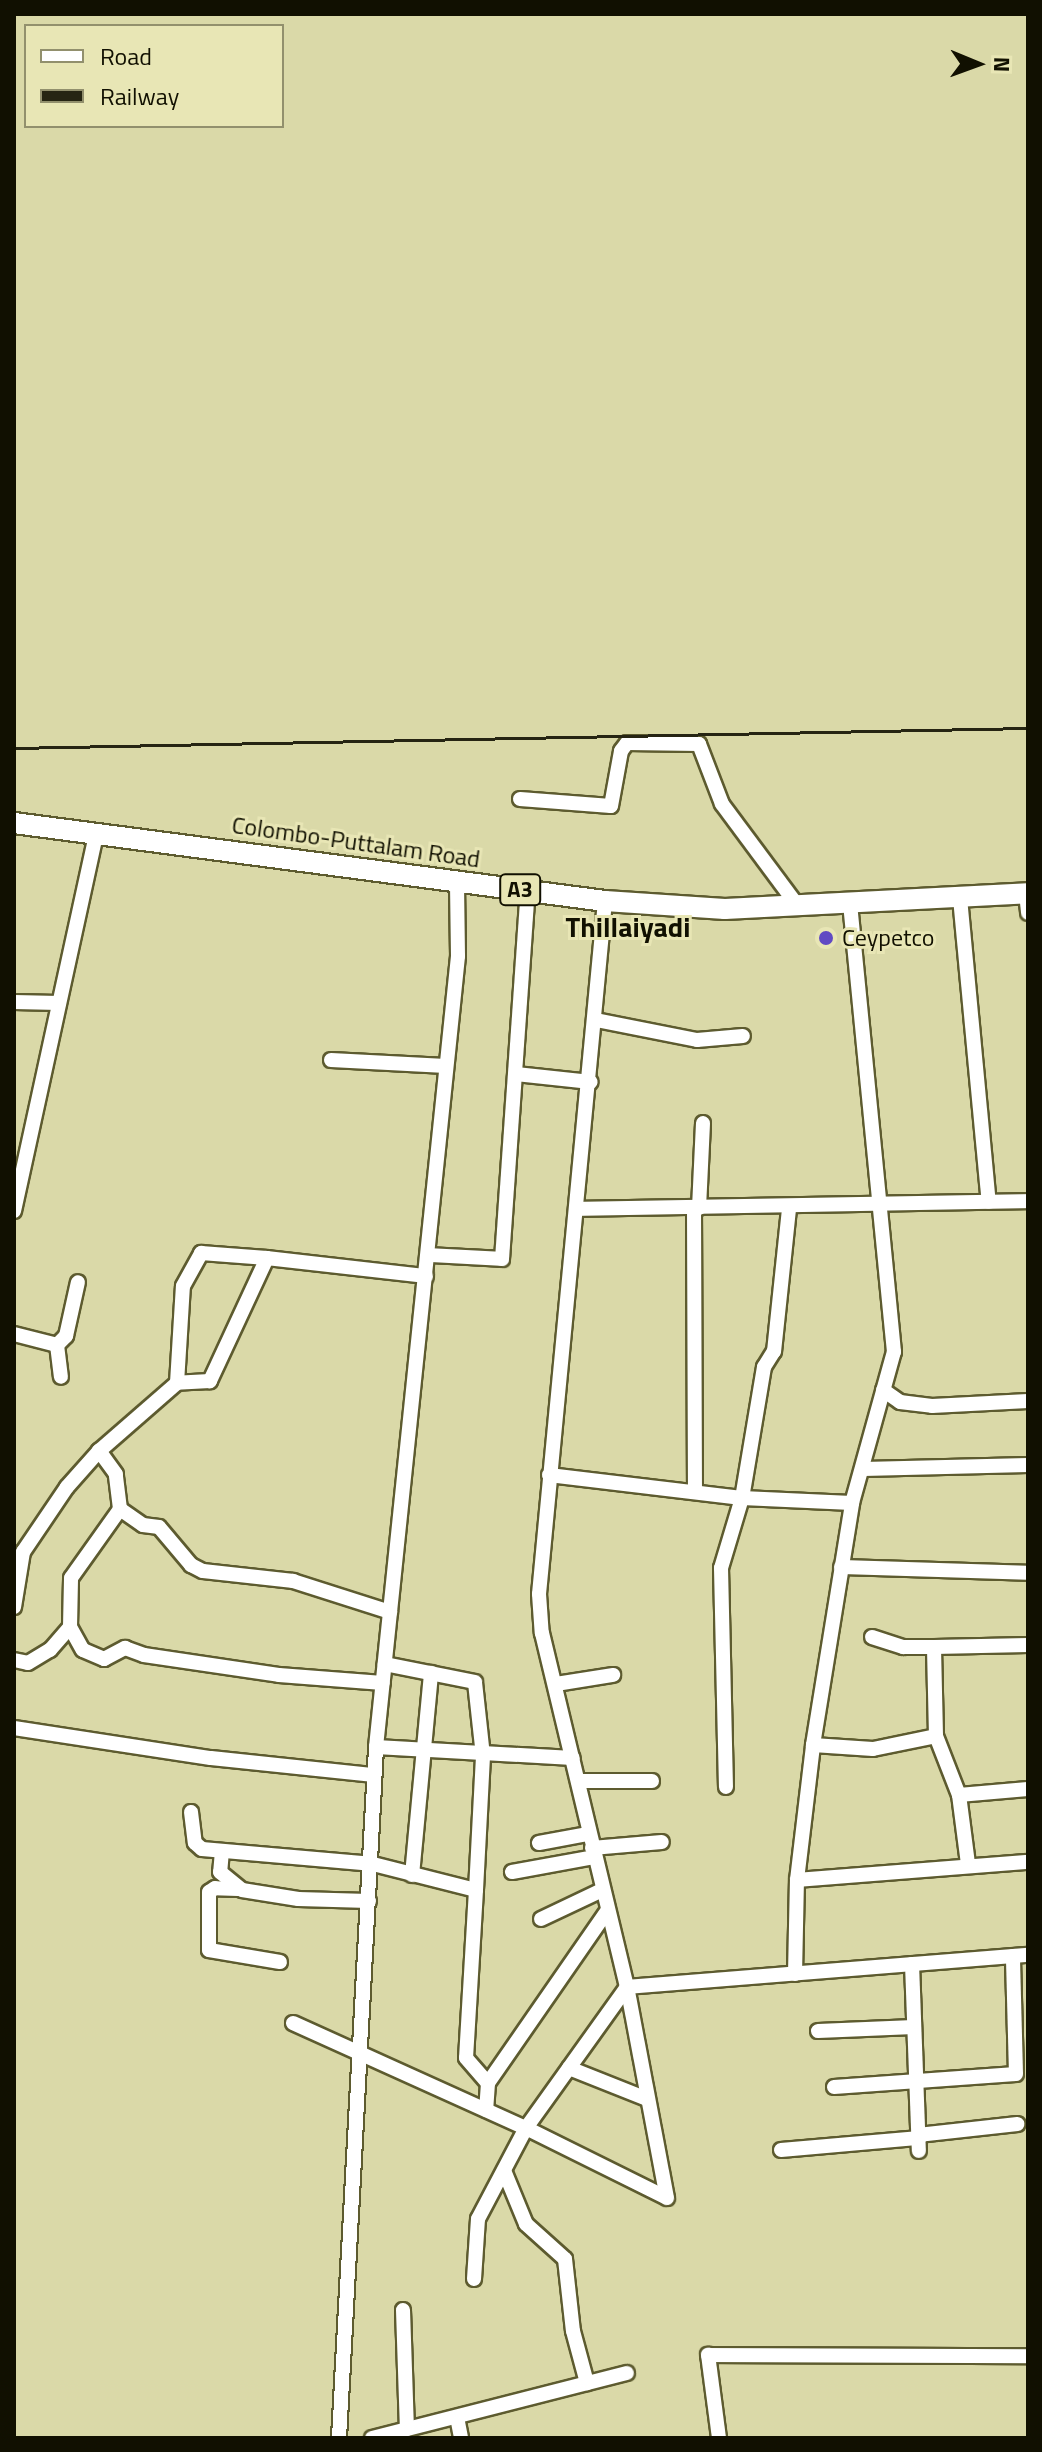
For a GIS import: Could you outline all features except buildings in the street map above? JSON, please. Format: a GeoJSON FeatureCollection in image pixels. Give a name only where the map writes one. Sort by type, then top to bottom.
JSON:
{"type":"FeatureCollection","features":[{"type":"Feature","properties":{"kind":"highway","name":"Colombo-Puttalam Road"},"geometry":{"type":"LineString","coordinates":[[14,823],[605,901],[725,909],[960,898],[1027,900]]}},
{"type":"Feature","properties":{"kind":"street"},"geometry":{"type":"LineString","coordinates":[[520,799],[611,806],[621,751],[627,743],[699,744],[722,804],[797,905]]}},
{"type":"Feature","properties":{"kind":"street"},"geometry":{"type":"LineString","coordinates":[[14,1211],[96,834]]}},
{"type":"Feature","properties":{"kind":"street"},"geometry":{"type":"LineString","coordinates":[[339,2438],[347,2229],[373,1864],[376,1747],[458,956],[457,881]]}},
{"type":"Feature","properties":{"kind":"street"},"geometry":{"type":"LineString","coordinates":[[429,1255],[502,1259],[528,891]]}},
{"type":"Feature","properties":{"kind":"street"},"geometry":{"type":"LineString","coordinates":[[960,898],[989,1202]]}},
{"type":"Feature","properties":{"kind":"street"},"geometry":{"type":"LineString","coordinates":[[293,2023],[355,2047],[361,2055],[526,2128],[667,2198],[627,1987],[542,1633],[539,1594],[591,1082],[605,901]]}},
{"type":"Feature","properties":{"kind":"street"},"geometry":{"type":"LineString","coordinates":[[795,1974],[797,1880],[813,1745],[841,1567],[852,1503],[894,1352],[850,905]]}},
{"type":"Feature","properties":{"kind":"street"},"geometry":{"type":"LineString","coordinates":[[14,1002],[59,1003]]}},
{"type":"Feature","properties":{"kind":"street"},"geometry":{"type":"LineString","coordinates":[[596,1020],[697,1040],[743,1036]]}},
{"type":"Feature","properties":{"kind":"street"},"geometry":{"type":"LineString","coordinates":[[331,1060],[446,1066]]}},
{"type":"Feature","properties":{"kind":"street"},"geometry":{"type":"LineString","coordinates":[[516,1074],[591,1082]]}},
{"type":"Feature","properties":{"kind":"street"},"geometry":{"type":"LineString","coordinates":[[695,1492],[696,1208],[703,1123]]}},
{"type":"Feature","properties":{"kind":"street"},"geometry":{"type":"LineString","coordinates":[[577,1209],[789,1209],[1028,1201]]}},
{"type":"Feature","properties":{"kind":"street"},"geometry":{"type":"LineString","coordinates":[[726,1787],[721,1568],[742,1498],[764,1367],[774,1351],[789,1209]]}},
{"type":"Feature","properties":{"kind":"street"},"geometry":{"type":"LineString","coordinates":[[177,1383],[183,1286],[201,1253],[426,1276]]}},
{"type":"Feature","properties":{"kind":"street"},"geometry":{"type":"LineString","coordinates":[[14,1607],[23,1552],[67,1487],[99,1451],[177,1383],[210,1381],[267,1258]]}},
{"type":"Feature","properties":{"kind":"street"},"geometry":{"type":"LineString","coordinates":[[57,1345],[66,1336],[78,1282]]}},
{"type":"Feature","properties":{"kind":"street"},"geometry":{"type":"LineString","coordinates":[[14,1334],[57,1345]]}},
{"type":"Feature","properties":{"kind":"street"},"geometry":{"type":"LineString","coordinates":[[57,1345],[61,1377]]}},
{"type":"Feature","properties":{"kind":"street"},"geometry":{"type":"LineString","coordinates":[[883,1390],[900,1402],[932,1406],[1028,1401]]}},
{"type":"Feature","properties":{"kind":"street"},"geometry":{"type":"LineString","coordinates":[[99,1451],[116,1474],[120,1509],[71,1578],[70,1627],[83,1650],[104,1659],[125,1648],[279,1675],[383,1683]]}},
{"type":"Feature","properties":{"kind":"street"},"geometry":{"type":"LineString","coordinates":[[863,1469],[1028,1465]]}},
{"type":"Feature","properties":{"kind":"street"},"geometry":{"type":"LineString","coordinates":[[549,1475],[742,1498],[852,1503]]}},
{"type":"Feature","properties":{"kind":"street"},"geometry":{"type":"LineString","coordinates":[[120,1509],[143,1525],[159,1527],[191,1565],[203,1571],[293,1581],[390,1612]]}},
{"type":"Feature","properties":{"kind":"street"},"geometry":{"type":"LineString","coordinates":[[841,1567],[1028,1573]]}},
{"type":"Feature","properties":{"kind":"street"},"geometry":{"type":"LineString","coordinates":[[14,1660],[28,1663],[50,1650],[70,1627]]}},
{"type":"Feature","properties":{"kind":"street"},"geometry":{"type":"LineString","coordinates":[[872,1637],[903,1647],[1028,1645]]}},
{"type":"Feature","properties":{"kind":"street"},"geometry":{"type":"LineString","coordinates":[[934,1647],[936,1736],[959,1795],[968,1864]]}},
{"type":"Feature","properties":{"kind":"street"},"geometry":{"type":"LineString","coordinates":[[385,1664],[475,1682],[483,1756],[466,2058],[488,2083]]}},
{"type":"Feature","properties":{"kind":"street"},"geometry":{"type":"LineString","coordinates":[[412,1875],[431,1673]]}},
{"type":"Feature","properties":{"kind":"street"},"geometry":{"type":"LineString","coordinates":[[556,1684],[613,1675]]}},
{"type":"Feature","properties":{"kind":"street"},"geometry":{"type":"LineString","coordinates":[[14,1728],[211,1758],[374,1775]]}},
{"type":"Feature","properties":{"kind":"street"},"geometry":{"type":"LineString","coordinates":[[813,1745],[873,1749],[936,1736]]}},
{"type":"Feature","properties":{"kind":"street"},"geometry":{"type":"LineString","coordinates":[[376,1747],[483,1756],[573,1758]]}},
{"type":"Feature","properties":{"kind":"street"},"geometry":{"type":"LineString","coordinates":[[578,1781],[652,1781]]}},
{"type":"Feature","properties":{"kind":"street"},"geometry":{"type":"LineString","coordinates":[[959,1795],[1028,1789]]}},
{"type":"Feature","properties":{"kind":"street"},"geometry":{"type":"LineString","coordinates":[[191,1812],[195,1843],[222,1851],[373,1864],[476,1890]]}},
{"type":"Feature","properties":{"kind":"street"},"geometry":{"type":"LineString","coordinates":[[539,1843],[591,1846],[662,1842]]}},
{"type":"Feature","properties":{"kind":"street"},"geometry":{"type":"LineString","coordinates":[[512,1872],[591,1846]]}},
{"type":"Feature","properties":{"kind":"street"},"geometry":{"type":"LineString","coordinates":[[222,1851],[220,1872],[242,1890]]}},
{"type":"Feature","properties":{"kind":"street"},"geometry":{"type":"LineString","coordinates":[[797,1880],[968,1864],[1028,1862]]}},
{"type":"Feature","properties":{"kind":"street"},"geometry":{"type":"LineString","coordinates":[[280,1962],[209,1950],[209,1892],[215,1888],[298,1899],[369,1901]]}},
{"type":"Feature","properties":{"kind":"street"},"geometry":{"type":"LineString","coordinates":[[541,1919],[602,1890]]}},
{"type":"Feature","properties":{"kind":"street"},"geometry":{"type":"LineString","coordinates":[[486,2110],[488,2083],[607,1911]]}},
{"type":"Feature","properties":{"kind":"street"},"geometry":{"type":"LineString","coordinates":[[474,2279],[478,2219],[505,2173],[526,2128],[627,1987],[1021,1955],[1016,2074],[834,2087]]}},
{"type":"Feature","properties":{"kind":"street"},"geometry":{"type":"LineString","coordinates":[[912,1964],[919,2142]]}},
{"type":"Feature","properties":{"kind":"street"},"geometry":{"type":"LineString","coordinates":[[818,2031],[914,2027]]}},
{"type":"Feature","properties":{"kind":"street"},"geometry":{"type":"LineString","coordinates":[[569,2068],[647,2099]]}},
{"type":"Feature","properties":{"kind":"street"},"geometry":{"type":"LineString","coordinates":[[781,2150],[919,2142],[1017,2124]]}},
{"type":"Feature","properties":{"kind":"street"},"geometry":{"type":"LineString","coordinates":[[505,2173],[526,2224],[565,2259],[573,2331],[587,2383]]}},
{"type":"Feature","properties":{"kind":"street"},"geometry":{"type":"LineString","coordinates":[[403,2310],[403,2433]]}},
{"type":"Feature","properties":{"kind":"street"},"geometry":{"type":"LineString","coordinates":[[719,2438],[708,2355],[1028,2356]]}},
{"type":"Feature","properties":{"kind":"street"},"geometry":{"type":"LineString","coordinates":[[372,2438],[403,2433],[627,2373]]}},
{"type":"Feature","properties":{"kind":"street"},"geometry":{"type":"LineString","coordinates":[[457,2417],[461,2438]]}},
{"type":"Feature","properties":{"kind":"railway"},"geometry":{"type":"LineString","coordinates":[[14,748],[1028,728]]}},
{"type":"Feature","properties":{"kind":"place","name":"Ceypetco"},"geometry":{"type":"Point","coordinates":[826,938]}},
{"type":"Feature","properties":{"kind":"district","name":"Thillaiyadi"},"geometry":{"type":"Point","coordinates":[628,927]}}]}
